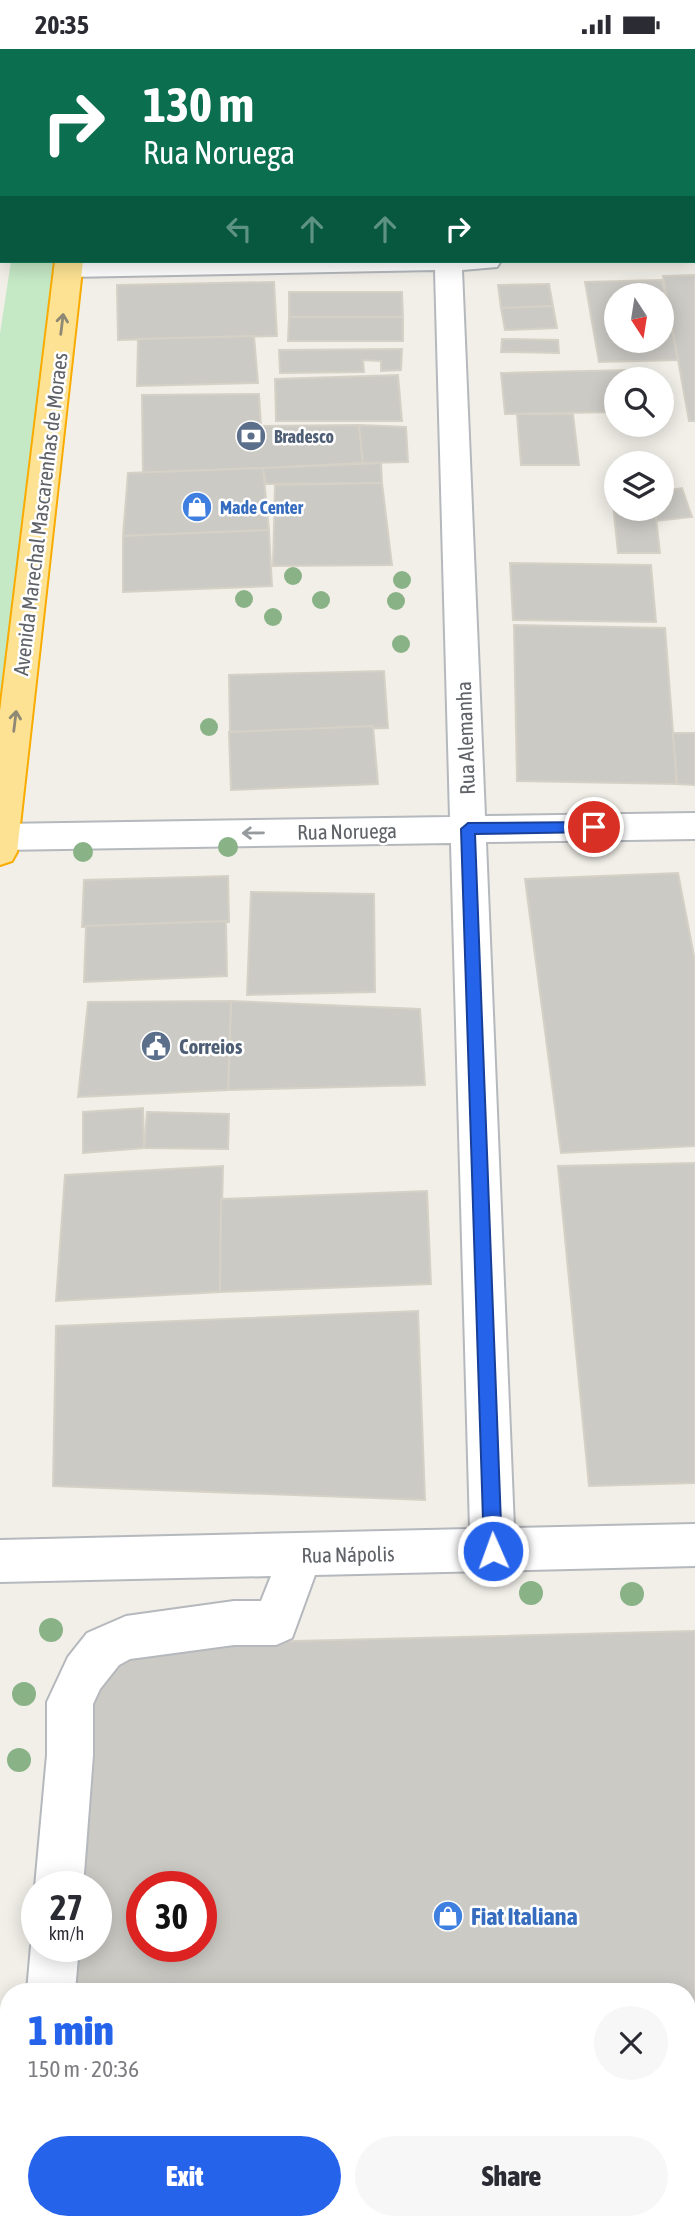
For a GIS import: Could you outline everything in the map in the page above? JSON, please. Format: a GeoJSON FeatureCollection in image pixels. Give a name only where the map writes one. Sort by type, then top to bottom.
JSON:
{"type":"FeatureCollection","features":[{"type":"Feature","properties":{"kind":"highway","name":"Avenida Marechal Mascarenhas de Moraes"},"geometry":{"type":"LineString","coordinates":[[1,842],[68,265]]}},
{"type":"Feature","properties":{"kind":"street"},"geometry":{"type":"LineString","coordinates":[[68,265],[258,263]]}},
{"type":"Feature","properties":{"kind":"street","name":"Rua Alemanha"},"geometry":{"type":"LineString","coordinates":[[448,263],[493,1551]]}},
{"type":"Feature","properties":{"kind":"street","name":"Rua Noruega"},"geometry":{"type":"LineString","coordinates":[[1,842],[468,829],[695,826]]}},
{"type":"Feature","properties":{"kind":"street","name":"Rua Nápolis"},"geometry":{"type":"LineString","coordinates":[[0,1561],[695,1545]]}},
{"type":"Feature","properties":{"kind":"street"},"geometry":{"type":"LineString","coordinates":[[60,1871],[70,1755],[70,1702],[84,1673],[103,1649],[126,1638],[234,1623],[276,1623],[300,1555]]}},
{"type":"Feature","properties":{"kind":"street"},"geometry":{"type":"LineString","coordinates":[[52,1983],[54,1962]]}},
{"type":"Feature","properties":{"kind":"green space"},"geometry":{"type":"Polygon","coordinates":[[[11,263],[56,263],[0,726],[0,334],[11,263]]]}},
{"type":"Feature","properties":{"kind":"building"},"geometry":{"type":"Polygon","coordinates":[[[695,275],[695,421],[689,421],[674,337],[674,283],[664,283],[663,276],[695,275]]]}},
{"type":"Feature","properties":{"kind":"building"},"geometry":{"type":"Polygon","coordinates":[[[662,280],[663,283],[604,283],[604,353],[674,353],[674,340],[678,360],[599,362],[585,282],[662,280]]]}},
{"type":"Feature","properties":{"kind":"building"},"geometry":{"type":"Polygon","coordinates":[[[274,282],[277,336],[118,340],[117,285],[274,282]]]}},
{"type":"Feature","properties":{"kind":"building"},"geometry":{"type":"Polygon","coordinates":[[[549,284],[553,306],[501,308],[498,285],[549,284]]]}},
{"type":"Feature","properties":{"kind":"building"},"geometry":{"type":"Polygon","coordinates":[[[289,292],[402,292],[403,317],[289,317],[289,292]]]}},
{"type":"Feature","properties":{"kind":"building"},"geometry":{"type":"Polygon","coordinates":[[[553,306],[557,328],[505,330],[501,308],[553,306]]]}},
{"type":"Feature","properties":{"kind":"building"},"geometry":{"type":"Polygon","coordinates":[[[289,317],[403,317],[403,341],[288,341],[289,317]]]}},
{"type":"Feature","properties":{"kind":"building"},"geometry":{"type":"Polygon","coordinates":[[[254,336],[258,383],[137,386],[138,339],[254,336]]]}},
{"type":"Feature","properties":{"kind":"building"},"geometry":{"type":"Polygon","coordinates":[[[502,339],[558,340],[559,353],[501,352],[502,339]]]}},
{"type":"Feature","properties":{"kind":"building"},"geometry":{"type":"Polygon","coordinates":[[[402,349],[401,370],[381,371],[381,361],[363,360],[364,372],[280,373],[279,350],[402,349]]]}},
{"type":"Feature","properties":{"kind":"building"},"geometry":{"type":"Polygon","coordinates":[[[604,371],[604,412],[505,414],[501,373],[604,371]]]}},
{"type":"Feature","properties":{"kind":"building"},"geometry":{"type":"Polygon","coordinates":[[[398,375],[402,421],[276,421],[275,379],[398,375]]]}},
{"type":"Feature","properties":{"kind":"building","name":"Bradesco"},"geometry":{"type":"Polygon","coordinates":[[[259,394],[261,426],[359,425],[363,463],[143,474],[142,395],[259,394]]]}},
{"type":"Feature","properties":{"kind":"building"},"geometry":{"type":"Polygon","coordinates":[[[517,414],[573,414],[579,465],[521,465],[517,414]]]}},
{"type":"Feature","properties":{"kind":"building"},"geometry":{"type":"Polygon","coordinates":[[[359,425],[406,427],[408,462],[363,463],[359,425]]]}},
{"type":"Feature","properties":{"kind":"building"},"geometry":{"type":"Polygon","coordinates":[[[381,463],[382,483],[266,484],[263,468],[381,463]]]}},
{"type":"Feature","properties":{"kind":"building","name":"Made Center"},"geometry":{"type":"Polygon","coordinates":[[[263,468],[269,530],[123,536],[128,473],[263,468]]]}},
{"type":"Feature","properties":{"kind":"building"},"geometry":{"type":"Polygon","coordinates":[[[382,483],[392,565],[273,566],[275,485],[382,483]]]}},
{"type":"Feature","properties":{"kind":"building"},"geometry":{"type":"Polygon","coordinates":[[[682,488],[692,517],[674,519],[674,489],[682,488]]]}},
{"type":"Feature","properties":{"kind":"building"},"geometry":{"type":"Polygon","coordinates":[[[615,521],[656,521],[660,553],[618,553],[615,521]]]}},
{"type":"Feature","properties":{"kind":"building"},"geometry":{"type":"Polygon","coordinates":[[[269,530],[272,586],[123,592],[123,536],[269,530]]]}},
{"type":"Feature","properties":{"kind":"building"},"geometry":{"type":"Polygon","coordinates":[[[510,563],[651,565],[656,622],[513,620],[510,563]]]}},
{"type":"Feature","properties":{"kind":"building"},"geometry":{"type":"Polygon","coordinates":[[[514,625],[665,628],[677,784],[517,781],[514,625]]]}},
{"type":"Feature","properties":{"kind":"building"},"geometry":{"type":"Polygon","coordinates":[[[384,671],[388,728],[230,732],[229,675],[384,671]]]}},
{"type":"Feature","properties":{"kind":"building"},"geometry":{"type":"Polygon","coordinates":[[[373,726],[378,784],[231,790],[229,732],[373,726]]]}},
{"type":"Feature","properties":{"kind":"building"},"geometry":{"type":"Polygon","coordinates":[[[673,733],[695,733],[695,785],[677,784],[673,733]]]}},
{"type":"Feature","properties":{"kind":"building"},"geometry":{"type":"Polygon","coordinates":[[[678,873],[695,961],[695,1146],[561,1153],[525,879],[678,873]]]}},
{"type":"Feature","properties":{"kind":"building"},"geometry":{"type":"Polygon","coordinates":[[[228,876],[229,922],[82,927],[84,880],[228,876]]]}},
{"type":"Feature","properties":{"kind":"building"},"geometry":{"type":"Polygon","coordinates":[[[251,892],[374,894],[375,992],[247,995],[251,892]]]}},
{"type":"Feature","properties":{"kind":"building"},"geometry":{"type":"Polygon","coordinates":[[[226,921],[227,976],[84,982],[86,926],[226,921]]]}},
{"type":"Feature","properties":{"kind":"building"},"geometry":{"type":"Polygon","coordinates":[[[231,1001],[420,1009],[425,1085],[228,1090],[231,1001]]]}},
{"type":"Feature","properties":{"kind":"building","name":"Correios"},"geometry":{"type":"Polygon","coordinates":[[[231,1001],[228,1090],[78,1097],[88,1002],[231,1001]]]}},
{"type":"Feature","properties":{"kind":"building"},"geometry":{"type":"Polygon","coordinates":[[[143,1108],[144,1148],[83,1153],[83,1112],[143,1108]]]}},
{"type":"Feature","properties":{"kind":"building"},"geometry":{"type":"Polygon","coordinates":[[[147,1112],[229,1114],[228,1149],[144,1148],[147,1112]]]}},
{"type":"Feature","properties":{"kind":"building"},"geometry":{"type":"Polygon","coordinates":[[[695,1163],[695,1483],[589,1486],[558,1166],[695,1163]]]}},
{"type":"Feature","properties":{"kind":"building"},"geometry":{"type":"Polygon","coordinates":[[[223,1166],[220,1292],[56,1301],[65,1175],[223,1166]]]}},
{"type":"Feature","properties":{"kind":"building"},"geometry":{"type":"Polygon","coordinates":[[[427,1191],[431,1284],[220,1292],[221,1199],[427,1191]]]}},
{"type":"Feature","properties":{"kind":"building"},"geometry":{"type":"Polygon","coordinates":[[[418,1311],[425,1500],[53,1486],[56,1326],[418,1311]]]}},
{"type":"Feature","properties":{"kind":"building","name":"Fiat Italiana"},"geometry":{"type":"Polygon","coordinates":[[[695,1631],[695,1983],[72,1983],[73,1962],[112,1962],[112,1871],[75,1871],[81,1688],[139,1645],[695,1631]]]}},
{"type":"Feature","properties":{"kind":"place","name":"Bradesco"},"geometry":{"type":"Point","coordinates":[251,436]}},
{"type":"Feature","properties":{"kind":"place","name":"Made Center"},"geometry":{"type":"Point","coordinates":[197,507]}},
{"type":"Feature","properties":{"kind":"place","name":"Correios"},"geometry":{"type":"Point","coordinates":[156,1046]}},
{"type":"Feature","properties":{"kind":"place","name":"Fiat Italiana"},"geometry":{"type":"Point","coordinates":[448,1916]}},
{"type":"Feature","properties":{"kind":"route"},"geometry":{"type":"LineString","coordinates":[[493,1551],[468,829],[594,827]]}}]}
